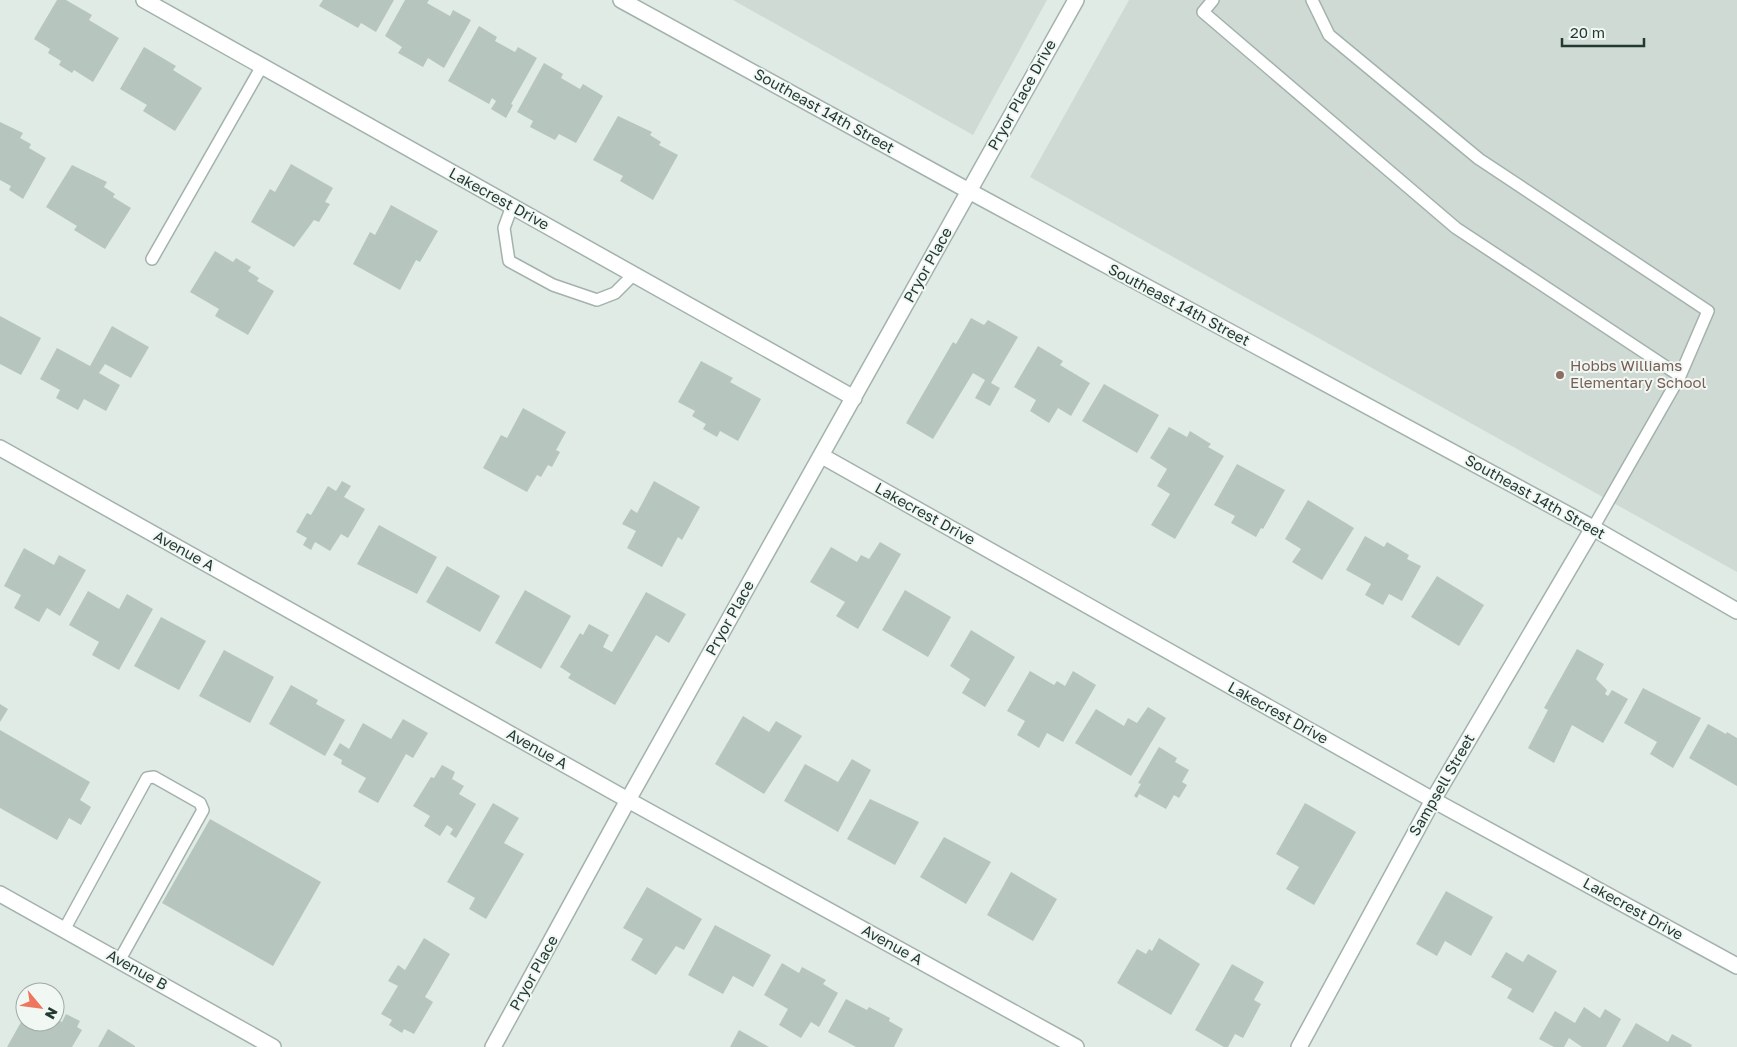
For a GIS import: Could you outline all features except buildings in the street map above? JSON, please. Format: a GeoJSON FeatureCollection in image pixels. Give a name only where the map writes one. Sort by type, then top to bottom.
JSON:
{"type":"FeatureCollection","features":[{"type":"Feature","properties":{"kind":"street","name":"Lakecrest Drive"},"geometry":{"type":"LineString","coordinates":[[144,0],[854,398]]}},
{"type":"Feature","properties":{"kind":"street","name":"Southeast 14th Street"},"geometry":{"type":"LineString","coordinates":[[621,0],[969,191],[1593,528],[1737,611]]}},
{"type":"Feature","properties":{"kind":"street","name":"Pryor Place Drive"},"geometry":{"type":"LineString","coordinates":[[969,191],[1076,0]]}},
{"type":"Feature","properties":{"kind":"street","name":"Pryor Place"},"geometry":{"type":"LineString","coordinates":[[494,1047],[628,800],[969,191]]}},
{"type":"Feature","properties":{"kind":"street","name":"Avenue A"},"geometry":{"type":"LineString","coordinates":[[1,452],[1076,1047]]}},
{"type":"Feature","properties":{"kind":"street","name":"Lakecrest Drive"},"geometry":{"type":"LineString","coordinates":[[822,456],[1433,800],[1737,966]]}},
{"type":"Feature","properties":{"kind":"street","name":"Sampsell Street"},"geometry":{"type":"LineString","coordinates":[[1299,1047],[1433,800],[1593,528]]}},
{"type":"Feature","properties":{"kind":"street","name":"Avenue B"},"geometry":{"type":"LineString","coordinates":[[0,894],[273,1047]]}},
{"type":"Feature","properties":{"kind":"lane"},"geometry":{"type":"LineString","coordinates":[[1213,0],[1203,12],[1456,228],[1680,376]]}},
{"type":"Feature","properties":{"kind":"lane"},"geometry":{"type":"LineString","coordinates":[[1312,0],[1329,35],[1479,159],[1708,311],[1680,376],[1593,528]]}},
{"type":"Feature","properties":{"kind":"lane"},"geometry":{"type":"LineString","coordinates":[[152,259],[262,66]]}},
{"type":"Feature","properties":{"kind":"lane"},"geometry":{"type":"LineString","coordinates":[[512,206],[504,228],[509,261],[553,285],[597,300],[615,293],[634,274]]}},
{"type":"Feature","properties":{"kind":"lane"},"geometry":{"type":"LineString","coordinates":[[64,930],[147,778],[154,776],[200,803],[203,810],[120,961]]}},
{"type":"Feature","properties":{"kind":"shaded area"},"geometry":{"type":"Polygon","coordinates":[[[733,0],[1047,0],[973,135],[733,0]]]}},
{"type":"Feature","properties":{"kind":"shaded area","name":"Hobbs Williams Elementary School"},"geometry":{"type":"Polygon","coordinates":[[[1129,0],[1737,0],[1737,572],[1030,177],[1129,0]]]}},
{"type":"Feature","properties":{"kind":"place","name":"Hobbs Williams Elementary School"},"geometry":{"type":"Point","coordinates":[1560,375]}}]}
